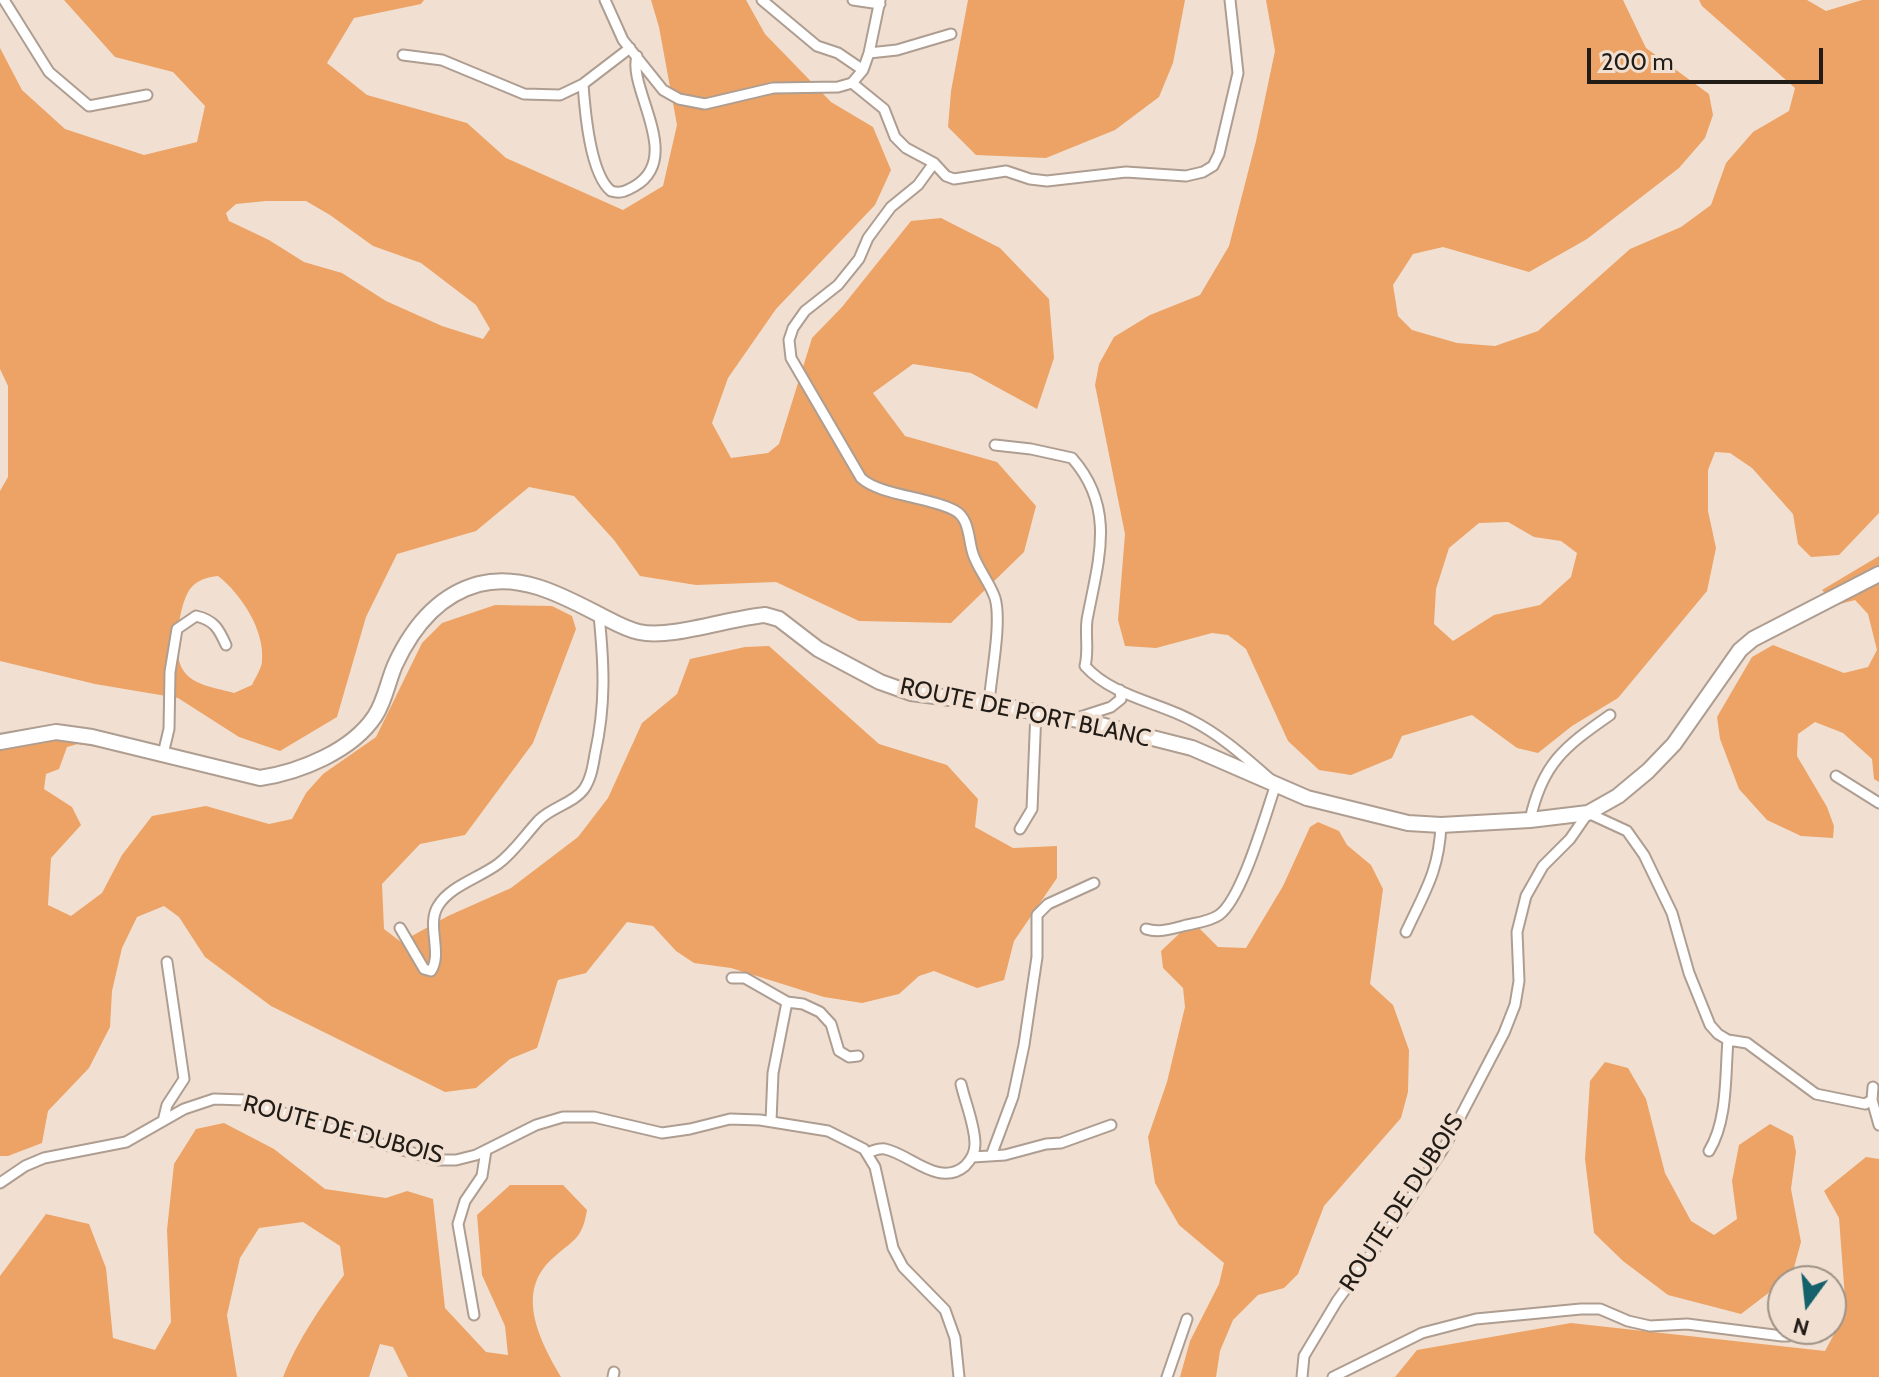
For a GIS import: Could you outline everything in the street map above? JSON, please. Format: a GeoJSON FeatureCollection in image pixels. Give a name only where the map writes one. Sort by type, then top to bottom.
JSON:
{"type":"FeatureCollection","features":[{"type":"Feature","properties":{"kind":"street"},"geometry":{"type":"LineString","coordinates":[[4,0],[49,72],[89,106],[147,95]]}},
{"type":"Feature","properties":{"kind":"street"},"geometry":{"type":"LineString","coordinates":[[605,0],[623,40],[663,90],[679,99],[705,104],[773,88],[838,87],[852,83],[863,70],[869,53],[880,2],[853,0]]}},
{"type":"Feature","properties":{"kind":"street"},"geometry":{"type":"LineString","coordinates":[[762,0],[817,46],[838,53],[863,70]]}},
{"type":"Feature","properties":{"kind":"street"},"geometry":{"type":"LineString","coordinates":[[852,83],[884,109],[895,137],[906,148],[934,163],[946,176],[954,179],[1006,171],[1047,181],[1126,172],[1186,176],[1213,166],[1219,154],[1238,73],[1230,0]]}},
{"type":"Feature","properties":{"kind":"street"},"geometry":{"type":"LineString","coordinates":[[869,53],[897,50],[951,34]]}},
{"type":"Feature","properties":{"kind":"street"},"geometry":{"type":"LineString","coordinates":[[403,55],[442,60],[524,94],[560,95],[633,52]]}},
{"type":"Feature","properties":{"kind":"street"},"geometry":{"type":"LineString","coordinates":[[583,84],[585,110],[600,179],[611,191],[622,192],[645,177],[655,152],[651,120],[633,52]]}},
{"type":"Feature","properties":{"kind":"street"},"geometry":{"type":"LineString","coordinates":[[934,163],[918,185],[891,207],[868,238],[859,259],[838,285],[805,311],[789,340],[791,358],[861,478],[871,487],[908,494],[954,510],[962,516],[972,551],[995,598],[997,615],[989,703]]}},
{"type":"Feature","properties":{"kind":"street"},"geometry":{"type":"LineString","coordinates":[[995,445],[1072,458],[1098,502],[1102,536],[1085,632],[1089,651],[1085,666],[1092,674],[1120,690],[1190,719],[1231,745],[1276,784],[1248,862],[1223,913],[1173,928],[1146,929]]}},
{"type":"Feature","properties":{"kind":"street","name":"ROUTE DE PORT BLANC"},"geometry":{"type":"LineString","coordinates":[[0,742],[56,732],[92,737],[260,778],[285,774],[340,747],[362,732],[377,714],[395,665],[416,626],[438,603],[480,584],[518,582],[555,592],[640,633],[669,632],[765,615],[779,619],[818,649],[880,682],[911,693],[1036,711],[1192,748],[1307,798],[1357,812],[1408,823],[1441,825],[1530,820],[1588,813],[1618,796],[1674,744],[1740,650],[1753,639],[1879,574]]}},
{"type":"Feature","properties":{"kind":"street"},"geometry":{"type":"LineString","coordinates":[[400,928],[424,969],[431,971],[434,964],[433,918],[439,903],[495,867],[546,815],[584,789],[591,771],[604,699],[599,615]]}},
{"type":"Feature","properties":{"kind":"street"},"geometry":{"type":"LineString","coordinates":[[163,754],[169,729],[170,672],[177,629],[196,616],[210,619],[226,645]]}},
{"type":"Feature","properties":{"kind":"street"},"geometry":{"type":"LineString","coordinates":[[1073,719],[1111,707],[1121,699],[1120,690]]}},
{"type":"Feature","properties":{"kind":"street"},"geometry":{"type":"LineString","coordinates":[[1020,829],[1032,809],[1036,711]]}},
{"type":"Feature","properties":{"kind":"street"},"geometry":{"type":"LineString","coordinates":[[1530,820],[1536,793],[1547,768],[1587,731],[1610,715]]}},
{"type":"Feature","properties":{"kind":"street"},"geometry":{"type":"LineString","coordinates":[[1836,776],[1879,803]]}},
{"type":"Feature","properties":{"kind":"street"},"geometry":{"type":"LineString","coordinates":[[1588,813],[1627,831],[1644,855],[1672,913],[1689,973],[1710,1025],[1728,1040],[1747,1043],[1816,1094],[1865,1104],[1872,1100]]}},
{"type":"Feature","properties":{"kind":"street","name":"ROUTE DE DUBOIS"},"geometry":{"type":"LineString","coordinates":[[1302,1377],[1304,1356],[1337,1301],[1445,1146],[1504,1033],[1515,1005],[1519,981],[1517,932],[1526,896],[1543,866],[1570,839],[1588,813]]}},
{"type":"Feature","properties":{"kind":"street"},"geometry":{"type":"LineString","coordinates":[[1406,932],[1432,881],[1440,854],[1441,825]]}},
{"type":"Feature","properties":{"kind":"street"},"geometry":{"type":"LineString","coordinates":[[991,1156],[1013,1097],[1024,1045],[1036,967],[1037,915],[1048,904],[1094,883]]}},
{"type":"Feature","properties":{"kind":"street"},"geometry":{"type":"LineString","coordinates":[[163,1121],[167,1105],[184,1079],[167,962]]}},
{"type":"Feature","properties":{"kind":"street"},"geometry":{"type":"LineString","coordinates":[[732,978],[745,978],[787,1002],[803,1004],[820,1012],[831,1024],[839,1051],[849,1057],[858,1056]]}},
{"type":"Feature","properties":{"kind":"street"},"geometry":{"type":"LineString","coordinates":[[771,1121],[773,1073],[787,1002]]}},
{"type":"Feature","properties":{"kind":"street"},"geometry":{"type":"LineString","coordinates":[[1709,1151],[1721,1116],[1728,1040]]}},
{"type":"Feature","properties":{"kind":"street"},"geometry":{"type":"LineString","coordinates":[[961,1084],[975,1140],[973,1157]]}},
{"type":"Feature","properties":{"kind":"street"},"geometry":{"type":"LineString","coordinates":[[1873,1087],[1872,1100],[1879,1125]]}},
{"type":"Feature","properties":{"kind":"street","name":"ROUTE DE DUBOIS"},"geometry":{"type":"LineString","coordinates":[[0,1183],[25,1166],[44,1158],[126,1142],[184,1109],[214,1099],[245,1100],[343,1133],[438,1160],[456,1160],[486,1150],[536,1125],[563,1117],[594,1117],[662,1133],[690,1129],[711,1121],[771,1121],[828,1131],[853,1141],[867,1153]]}},
{"type":"Feature","properties":{"kind":"street"},"geometry":{"type":"LineString","coordinates":[[959,1377],[950,1320],[933,1296],[903,1267],[893,1248],[880,1182],[867,1153],[886,1150],[943,1173],[957,1171],[973,1157],[1074,1139],[1091,1130],[1111,1125]]}},
{"type":"Feature","properties":{"kind":"street"},"geometry":{"type":"LineString","coordinates":[[474,1315],[458,1224],[465,1201],[482,1176],[486,1150]]}},
{"type":"Feature","properties":{"kind":"street"},"geometry":{"type":"LineString","coordinates":[[1333,1377],[1422,1333],[1476,1319],[1600,1309],[1650,1326],[1687,1324],[1767,1334]]}},
{"type":"Feature","properties":{"kind":"street"},"geometry":{"type":"LineString","coordinates":[[1167,1377],[1187,1319]]}},
{"type":"Feature","properties":{"kind":"shaded area"},"geometry":{"type":"Polygon","coordinates":[[[64,0],[424,0],[421,4],[354,18],[327,63],[367,95],[467,123],[506,158],[623,210],[663,186],[677,125],[651,0],[746,0],[765,34],[831,102],[873,127],[891,170],[875,205],[776,309],[728,378],[712,423],[731,458],[768,453],[779,444],[812,338],[842,307],[911,221],[941,218],[1000,248],[1049,299],[1054,358],[1037,409],[971,373],[913,364],[873,393],[905,436],[997,462],[1036,506],[1024,552],[951,623],[859,621],[776,582],[696,585],[640,576],[614,540],[574,496],[529,487],[476,531],[397,554],[366,617],[337,717],[280,751],[239,737],[178,698],[95,684],[0,661],[0,491],[8,477],[8,386],[0,369],[0,48],[22,90],[65,129],[144,155],[197,142],[205,106],[173,72],[115,57],[64,0]],[[306,201],[236,204],[226,213],[229,221],[269,240],[304,262],[342,273],[386,301],[442,326],[483,339],[490,329],[476,305],[421,263],[373,246],[306,201]],[[218,576],[199,581],[186,596],[178,629],[178,653],[183,670],[193,680],[234,693],[252,685],[262,664],[262,649],[250,614],[218,576]]]}},
{"type":"Feature","properties":{"kind":"shaded area"},"geometry":{"type":"Polygon","coordinates":[[[968,0],[1185,0],[1173,63],[1159,97],[1115,130],[1046,158],[976,155],[948,127],[951,91],[968,0]]]}},
{"type":"Feature","properties":{"kind":"shaded area"},"geometry":{"type":"Polygon","coordinates":[[[1266,0],[1623,0],[1646,48],[1709,94],[1713,115],[1705,138],[1679,168],[1587,239],[1529,272],[1443,247],[1413,254],[1393,285],[1398,316],[1412,330],[1457,343],[1495,346],[1538,331],[1630,249],[1681,227],[1711,205],[1726,163],[1753,132],[1789,111],[1795,88],[1699,0],[1807,0],[1826,11],[1862,0],[1879,0],[1879,513],[1839,555],[1811,557],[1798,544],[1793,514],[1752,468],[1730,453],[1715,452],[1708,470],[1708,511],[1716,548],[1707,591],[1618,698],[1572,726],[1538,753],[1517,748],[1472,715],[1402,736],[1392,758],[1351,775],[1319,770],[1288,741],[1246,649],[1228,635],[1212,633],[1156,648],[1125,646],[1118,620],[1125,534],[1095,385],[1099,364],[1114,337],[1150,315],[1200,295],[1229,246],[1275,51],[1266,0]],[[1508,522],[1479,523],[1449,548],[1436,589],[1434,624],[1453,641],[1494,615],[1540,605],[1571,577],[1577,553],[1561,541],[1534,537],[1508,522]]]}},
{"type":"Feature","properties":{"kind":"shaded area"},"geometry":{"type":"Polygon","coordinates":[[[1879,556],[1879,782],[1874,779],[1872,759],[1843,733],[1815,722],[1798,734],[1797,756],[1827,807],[1834,826],[1833,838],[1801,836],[1767,820],[1739,789],[1720,739],[1717,717],[1752,657],[1773,645],[1844,673],[1868,667],[1877,650],[1868,614],[1855,600],[1836,605],[1822,590],[1879,556]]]}},
{"type":"Feature","properties":{"kind":"shaded area"},"geometry":{"type":"Polygon","coordinates":[[[495,605],[552,606],[572,616],[576,629],[533,743],[465,835],[420,844],[382,884],[384,929],[401,942],[448,916],[511,888],[578,837],[608,798],[642,723],[677,694],[690,659],[745,647],[769,646],[879,744],[947,765],[978,799],[975,827],[1013,848],[1057,846],[1057,878],[1014,941],[1004,980],[977,988],[934,971],[919,976],[899,994],[862,1003],[824,997],[731,968],[694,963],[676,951],[653,926],[627,922],[586,973],[558,980],[537,1048],[510,1059],[476,1088],[445,1092],[271,1006],[205,957],[179,917],[164,906],[137,917],[122,948],[112,991],[110,1027],[89,1068],[48,1111],[42,1143],[0,1156],[0,749],[58,741],[117,747],[116,750],[78,744],[67,747],[59,769],[46,774],[44,789],[72,807],[81,825],[51,858],[48,905],[71,916],[102,893],[122,855],[152,816],[206,806],[269,824],[292,819],[306,793],[323,774],[376,737],[422,643],[442,623],[495,605]]]}},
{"type":"Feature","properties":{"kind":"shaded area"},"geometry":{"type":"Polygon","coordinates":[[[1318,822],[1339,831],[1347,845],[1371,865],[1383,889],[1370,984],[1393,1005],[1409,1050],[1408,1092],[1401,1118],[1324,1206],[1298,1274],[1284,1288],[1258,1295],[1233,1320],[1220,1351],[1216,1377],[1180,1377],[1190,1341],[1219,1284],[1224,1263],[1179,1225],[1155,1183],[1148,1137],[1167,1082],[1185,1007],[1183,988],[1163,968],[1161,951],[1180,933],[1199,928],[1218,947],[1246,948],[1283,886],[1310,827],[1318,822]]]}},
{"type":"Feature","properties":{"kind":"shaded area"},"geometry":{"type":"Polygon","coordinates":[[[1605,1062],[1628,1068],[1646,1099],[1665,1173],[1691,1221],[1714,1235],[1737,1219],[1732,1181],[1739,1145],[1770,1124],[1793,1136],[1796,1152],[1791,1189],[1801,1242],[1795,1265],[1767,1265],[1767,1294],[1741,1314],[1668,1295],[1623,1261],[1594,1233],[1585,1159],[1590,1081],[1605,1062]]]}},
{"type":"Feature","properties":{"kind":"shaded area"},"geometry":{"type":"Polygon","coordinates":[[[224,1123],[274,1149],[325,1189],[386,1198],[407,1191],[433,1199],[445,1308],[486,1352],[508,1355],[505,1326],[482,1275],[477,1215],[510,1185],[563,1185],[587,1210],[585,1220],[576,1238],[541,1271],[533,1301],[539,1332],[561,1377],[408,1377],[393,1347],[380,1344],[369,1377],[283,1377],[303,1337],[344,1275],[340,1246],[303,1222],[259,1228],[240,1258],[227,1315],[237,1377],[0,1377],[0,1276],[46,1214],[89,1224],[106,1268],[113,1338],[155,1350],[171,1322],[167,1230],[174,1164],[196,1129],[224,1123]]]}},
{"type":"Feature","properties":{"kind":"shaded area"},"geometry":{"type":"Polygon","coordinates":[[[1866,1157],[1879,1159],[1879,1377],[1395,1377],[1417,1350],[1571,1323],[1825,1351],[1828,1345],[1847,1345],[1847,1265],[1842,1265],[1839,1218],[1824,1191],[1866,1157]]]}}]}
